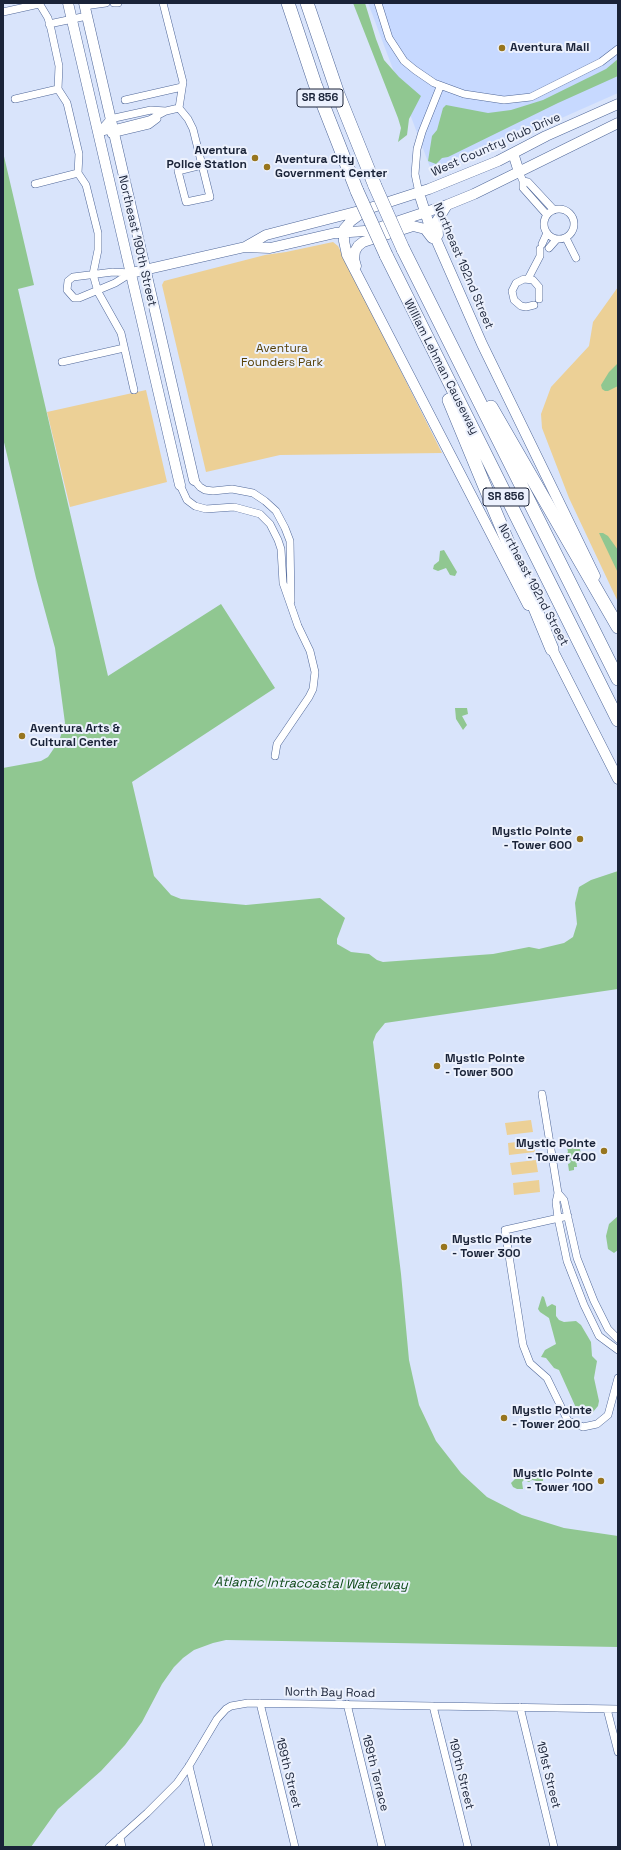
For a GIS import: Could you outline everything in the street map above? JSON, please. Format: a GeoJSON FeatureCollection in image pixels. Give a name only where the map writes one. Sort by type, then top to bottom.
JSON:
{"type":"FeatureCollection","features":[{"type":"Feature","properties":{"kind":"highway","name":"William Lehman Causeway"},"geometry":{"type":"LineString","coordinates":[[288,3],[315,84],[357,191],[386,255],[618,720]]}},
{"type":"Feature","properties":{"kind":"highway","name":"William Lehman Causeway"},"geometry":{"type":"LineString","coordinates":[[307,3],[338,94],[375,186],[403,249],[618,678]]}},
{"type":"Feature","properties":{"kind":"highway"},"geometry":{"type":"LineString","coordinates":[[395,274],[408,317],[451,403],[552,649]]}},
{"type":"Feature","properties":{"kind":"highway"},"geometry":{"type":"LineString","coordinates":[[458,358],[493,409],[618,627]]}},
{"type":"Feature","properties":{"kind":"street"},"geometry":{"type":"LineString","coordinates":[[3,12],[39,3],[49,24],[59,66],[58,89],[67,103],[79,154],[78,173],[86,185],[98,233],[98,250],[93,274],[98,292],[121,333],[134,390]]}},
{"type":"Feature","properties":{"kind":"street","name":"Northeast 190th Street"},"geometry":{"type":"LineString","coordinates":[[68,3],[180,485]]}},
{"type":"Feature","properties":{"kind":"street"},"geometry":{"type":"LineString","coordinates":[[49,24],[72,19],[85,8],[106,3]]}},
{"type":"Feature","properties":{"kind":"street"},"geometry":{"type":"LineString","coordinates":[[163,3],[183,82],[179,108],[188,119],[193,129],[202,165],[210,197],[186,202],[178,171],[202,165]]}},
{"type":"Feature","properties":{"kind":"street"},"geometry":{"type":"LineString","coordinates":[[378,3],[387,33],[400,56],[415,70],[440,86],[454,92],[493,99],[512,100],[525,98],[542,92],[596,65],[607,59],[618,49]]}},
{"type":"Feature","properties":{"kind":"street","name":"Northeast 190th Street"},"geometry":{"type":"LineString","coordinates":[[85,8],[194,480]]}},
{"type":"Feature","properties":{"kind":"street","name":"Northeast 192nd Street"},"geometry":{"type":"LineString","coordinates":[[440,86],[417,149],[415,174],[424,213],[468,314],[505,393],[618,621]]}},
{"type":"Feature","properties":{"kind":"street"},"geometry":{"type":"LineString","coordinates":[[125,100],[182,87]]}},
{"type":"Feature","properties":{"kind":"street"},"geometry":{"type":"LineString","coordinates":[[15,99],[58,89]]}},
{"type":"Feature","properties":{"kind":"street","name":"West Country Club Drive"},"geometry":{"type":"LineString","coordinates":[[246,247],[266,235],[367,209],[419,193],[513,153],[618,105]]}},
{"type":"Feature","properties":{"kind":"street"},"geometry":{"type":"LineString","coordinates":[[98,132],[112,128],[151,110],[166,111],[179,108]]}},
{"type":"Feature","properties":{"kind":"street"},"geometry":{"type":"LineString","coordinates":[[98,132],[112,128],[150,125],[166,111]]}},
{"type":"Feature","properties":{"kind":"street","name":"West Country Club Drive"},"geometry":{"type":"LineString","coordinates":[[131,273],[246,247],[270,248],[344,232],[376,229],[447,205],[521,176],[618,123]]}},
{"type":"Feature","properties":{"kind":"street"},"geometry":{"type":"LineString","coordinates":[[513,153],[521,176],[523,188],[550,213]]}},
{"type":"Feature","properties":{"kind":"street"},"geometry":{"type":"LineString","coordinates":[[35,184],[78,173]]}},
{"type":"Feature","properties":{"kind":"street"},"geometry":{"type":"LineString","coordinates":[[443,254],[436,226],[438,218],[447,205]]}},
{"type":"Feature","properties":{"kind":"street"},"geometry":{"type":"LineString","coordinates":[[344,232],[346,226],[351,221],[367,209]]}},
{"type":"Feature","properties":{"kind":"street"},"geometry":{"type":"LineString","coordinates":[[528,279],[544,250],[547,233],[544,223],[550,213],[562,209],[566,211],[573,219],[574,229],[566,238],[556,240],[544,250]]}},
{"type":"Feature","properties":{"kind":"street"},"geometry":{"type":"LineString","coordinates":[[370,297],[354,259],[355,251],[360,244],[418,226],[427,231],[443,254]]}},
{"type":"Feature","properties":{"kind":"street","name":"Northeast 192nd Street"},"geometry":{"type":"LineString","coordinates":[[344,232],[344,244],[349,259],[370,297],[463,482],[552,649],[618,779]]}},
{"type":"Feature","properties":{"kind":"street"},"geometry":{"type":"LineString","coordinates":[[547,233],[556,240]]}},
{"type":"Feature","properties":{"kind":"street"},"geometry":{"type":"LineString","coordinates":[[566,238],[576,258]]}},
{"type":"Feature","properties":{"kind":"street"},"geometry":{"type":"LineString","coordinates":[[299,242],[329,240],[344,244]]}},
{"type":"Feature","properties":{"kind":"street"},"geometry":{"type":"LineString","coordinates":[[131,273],[116,284],[79,298],[74,298],[67,290],[68,281],[73,277],[93,274],[131,273]]}},
{"type":"Feature","properties":{"kind":"street"},"geometry":{"type":"LineString","coordinates":[[528,279],[533,280],[539,287],[536,302],[526,307],[521,306],[512,296],[513,287],[516,283],[519,280],[528,279]]}},
{"type":"Feature","properties":{"kind":"street"},"geometry":{"type":"LineString","coordinates":[[62,362],[124,348]]}},
{"type":"Feature","properties":{"kind":"street"},"geometry":{"type":"LineString","coordinates":[[159,396],[175,396]]}},
{"type":"Feature","properties":{"kind":"street"},"geometry":{"type":"LineString","coordinates":[[194,480],[205,490],[213,491],[232,489],[253,493],[276,511],[290,541],[292,584],[291,608]]}},
{"type":"Feature","properties":{"kind":"street"},"geometry":{"type":"LineString","coordinates":[[180,485],[187,500],[195,506],[206,509],[234,507],[248,510],[260,514],[275,531],[281,549],[283,583],[291,608],[313,662],[315,681],[313,689],[304,706],[277,744],[275,756]]}},
{"type":"Feature","properties":{"kind":"street"},"geometry":{"type":"LineString","coordinates":[[542,1094],[558,1193],[556,1202],[558,1218],[567,1261],[584,1305],[599,1336],[618,1350]]}},
{"type":"Feature","properties":{"kind":"street"},"geometry":{"type":"LineString","coordinates":[[558,1193],[564,1200],[577,1258],[594,1301],[608,1329],[618,1339]]}},
{"type":"Feature","properties":{"kind":"street"},"geometry":{"type":"LineString","coordinates":[[568,1216],[505,1230],[522,1345],[530,1363],[547,1378],[568,1421],[583,1427],[597,1424],[608,1415],[618,1378]]}},
{"type":"Feature","properties":{"kind":"street","name":"189th Street"},"geometry":{"type":"LineString","coordinates":[[260,1703],[295,1847]]}},
{"type":"Feature","properties":{"kind":"street","name":"North Bay Road"},"geometry":{"type":"LineString","coordinates":[[109,1847],[172,1788],[189,1766],[210,1730],[226,1709],[240,1704],[347,1704],[618,1709]]}},
{"type":"Feature","properties":{"kind":"street","name":"189th Terrace"},"geometry":{"type":"LineString","coordinates":[[347,1704],[382,1847]]}},
{"type":"Feature","properties":{"kind":"street","name":"190th Street"},"geometry":{"type":"LineString","coordinates":[[433,1706],[468,1847]]}},
{"type":"Feature","properties":{"kind":"street","name":"191st Street"},"geometry":{"type":"LineString","coordinates":[[520,1707],[554,1847]]}},
{"type":"Feature","properties":{"kind":"street"},"geometry":{"type":"LineString","coordinates":[[607,1709],[618,1752]]}},
{"type":"Feature","properties":{"kind":"street"},"geometry":{"type":"LineString","coordinates":[[189,1766],[209,1847]]}},
{"type":"Feature","properties":{"kind":"street"},"geometry":{"type":"LineString","coordinates":[[120,1837],[122,1847]]}},
{"type":"Feature","properties":{"kind":"shaded area","name":"Aventura Mall"},"geometry":{"type":"Polygon","coordinates":[[[368,3],[618,3],[618,93],[433,175],[368,3]]]}},
{"type":"Feature","properties":{"kind":"green space","name":"Aventura Founders Park"},"geometry":{"type":"Polygon","coordinates":[[[333,242],[338,246],[442,453],[280,455],[206,472],[162,285],[164,281],[265,255],[333,242]]]}},
{"type":"Feature","properties":{"kind":"green space"},"geometry":{"type":"Polygon","coordinates":[[[618,287],[618,602],[569,498],[542,428],[541,414],[551,387],[589,346],[593,322],[618,287]]]}},
{"type":"Feature","properties":{"kind":"green space"},"geometry":{"type":"Polygon","coordinates":[[[146,390],[167,482],[70,507],[47,412],[146,390]]]}},
{"type":"Feature","properties":{"kind":"green space"},"geometry":{"type":"Polygon","coordinates":[[[531,1120],[533,1132],[507,1135],[505,1123],[531,1120]]]}},
{"type":"Feature","properties":{"kind":"green space"},"geometry":{"type":"Polygon","coordinates":[[[534,1140],[535,1152],[509,1155],[508,1143],[534,1140]]]}},
{"type":"Feature","properties":{"kind":"green space"},"geometry":{"type":"Polygon","coordinates":[[[536,1160],[538,1172],[512,1175],[510,1163],[536,1160]]]}},
{"type":"Feature","properties":{"kind":"green space"},"geometry":{"type":"Polygon","coordinates":[[[539,1180],[540,1192],[514,1195],[513,1183],[539,1180]]]}},
{"type":"Feature","properties":{"kind":"water"},"geometry":{"type":"Polygon","coordinates":[[[353,3],[365,3],[384,60],[399,77],[421,96],[409,119],[407,135],[398,142],[401,128],[398,118],[353,3]]]}},
{"type":"Feature","properties":{"kind":"water"},"geometry":{"type":"Polygon","coordinates":[[[618,59],[618,76],[558,103],[448,157],[442,158],[436,164],[428,161],[432,136],[437,130],[443,108],[446,105],[488,113],[511,110],[543,100],[606,69],[618,59]]]}},
{"type":"Feature","properties":{"kind":"water","name":"Atlantic Intracoastal Waterway"},"geometry":{"type":"Polygon","coordinates":[[[3,152],[34,285],[18,289],[108,676],[221,604],[275,688],[132,782],[154,876],[171,895],[181,899],[246,905],[320,898],[345,918],[337,939],[337,944],[351,952],[369,954],[377,960],[383,962],[493,954],[529,947],[539,949],[564,943],[573,937],[577,924],[575,903],[579,887],[591,880],[618,871],[618,989],[385,1023],[376,1034],[373,1042],[401,1274],[409,1360],[419,1405],[436,1441],[461,1473],[487,1497],[522,1515],[564,1528],[618,1536],[618,1647],[226,1640],[213,1643],[194,1650],[174,1667],[162,1684],[142,1722],[125,1745],[101,1771],[58,1809],[31,1847],[3,1847],[3,768],[41,761],[48,757],[59,741],[65,723],[55,648],[36,578],[3,438],[3,152]]]}},
{"type":"Feature","properties":{"kind":"water"},"geometry":{"type":"Polygon","coordinates":[[[618,363],[618,386],[605,391],[602,389],[601,385],[609,372],[618,363]]]}},
{"type":"Feature","properties":{"kind":"water"},"geometry":{"type":"Polygon","coordinates":[[[599,533],[603,533],[608,536],[618,550],[618,573],[599,533]]]}},
{"type":"Feature","properties":{"kind":"water"},"geometry":{"type":"Polygon","coordinates":[[[444,550],[457,572],[455,576],[450,575],[446,568],[438,571],[433,569],[434,565],[439,561],[440,551],[444,550]]]}},
{"type":"Feature","properties":{"kind":"water"},"geometry":{"type":"Polygon","coordinates":[[[455,708],[467,708],[468,714],[462,716],[467,725],[463,730],[456,719],[455,708]]]}},
{"type":"Feature","properties":{"kind":"water"},"geometry":{"type":"Polygon","coordinates":[[[568,1145],[578,1147],[581,1155],[576,1158],[577,1167],[574,1167],[574,1170],[569,1171],[568,1164],[571,1161],[565,1156],[568,1152],[568,1145]]]}},
{"type":"Feature","properties":{"kind":"water"},"geometry":{"type":"Polygon","coordinates":[[[618,1216],[618,1250],[614,1253],[608,1249],[606,1236],[609,1224],[618,1216]]]}},
{"type":"Feature","properties":{"kind":"water"},"geometry":{"type":"Polygon","coordinates":[[[542,1296],[544,1297],[547,1307],[552,1304],[556,1306],[556,1316],[559,1320],[564,1322],[576,1321],[581,1325],[591,1342],[592,1356],[597,1361],[594,1378],[599,1401],[598,1406],[593,1412],[586,1413],[577,1410],[559,1370],[554,1368],[546,1358],[541,1357],[545,1350],[556,1344],[549,1318],[538,1309],[542,1296]]]}},
{"type":"Feature","properties":{"kind":"water"},"geometry":{"type":"Polygon","coordinates":[[[516,1471],[526,1475],[530,1473],[536,1474],[540,1471],[543,1474],[543,1481],[532,1480],[529,1482],[524,1480],[522,1482],[523,1489],[517,1489],[513,1487],[511,1483],[515,1479],[514,1474],[516,1471]]]}},
{"type":"Feature","properties":{"kind":"place","name":"Aventura Mall"},"geometry":{"type":"Point","coordinates":[502,48]}},
{"type":"Feature","properties":{"kind":"place","name":"Aventura Police Station"},"geometry":{"type":"Point","coordinates":[255,158]}},
{"type":"Feature","properties":{"kind":"place","name":"Aventura City Government Center"},"geometry":{"type":"Point","coordinates":[267,167]}},
{"type":"Feature","properties":{"kind":"place","name":"Aventura Arts & Cultural Center"},"geometry":{"type":"Point","coordinates":[22,736]}},
{"type":"Feature","properties":{"kind":"place","name":"Mystic Pointe - Tower 600"},"geometry":{"type":"Point","coordinates":[580,839]}},
{"type":"Feature","properties":{"kind":"place","name":"Mystic Pointe - Tower 500"},"geometry":{"type":"Point","coordinates":[437,1066]}},
{"type":"Feature","properties":{"kind":"place","name":"Mystic Pointe - Tower 400"},"geometry":{"type":"Point","coordinates":[604,1151]}},
{"type":"Feature","properties":{"kind":"place","name":"Mystic Pointe - Tower 300"},"geometry":{"type":"Point","coordinates":[444,1247]}},
{"type":"Feature","properties":{"kind":"place","name":"Mystic Pointe - Tower 200"},"geometry":{"type":"Point","coordinates":[504,1418]}},
{"type":"Feature","properties":{"kind":"place","name":"Mystic Pointe - Tower 100"},"geometry":{"type":"Point","coordinates":[601,1481]}}]}
